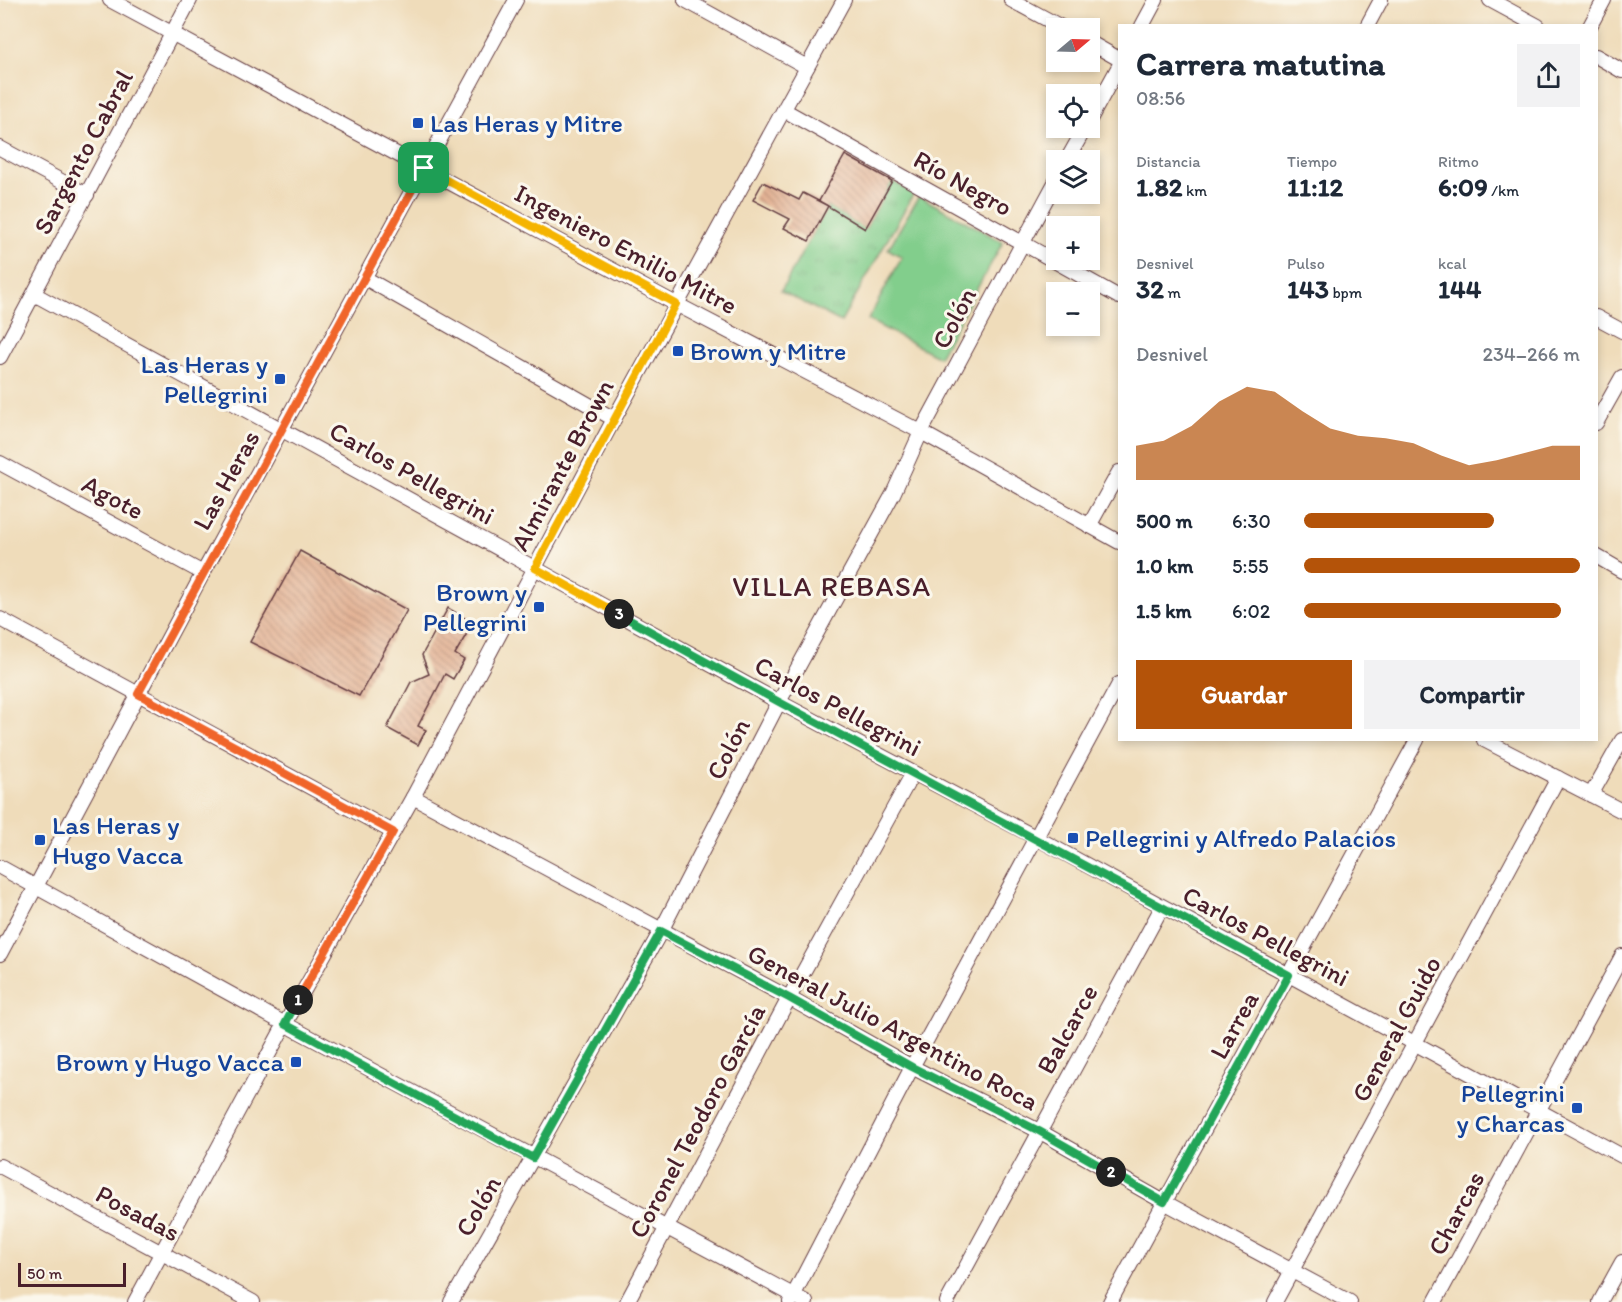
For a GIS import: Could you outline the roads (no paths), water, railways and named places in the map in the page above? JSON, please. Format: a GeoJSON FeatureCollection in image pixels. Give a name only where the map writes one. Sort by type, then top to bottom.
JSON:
{"type":"FeatureCollection","features":[{"type":"Feature","properties":{"kind":"street","name":"Ingeniero Emilio Mitre"},"geometry":{"type":"LineString","coordinates":[[110,0],[676,304],[921,432],[1118,541]]}},
{"type":"Feature","properties":{"kind":"street","name":"Sargento Cabral"},"geometry":{"type":"LineString","coordinates":[[0,357],[190,0]]}},
{"type":"Feature","properties":{"kind":"street","name":"Las Heras"},"geometry":{"type":"LineString","coordinates":[[0,954],[203,573],[516,0]]}},
{"type":"Feature","properties":{"kind":"street"},"geometry":{"type":"LineString","coordinates":[[685,0],[807,67]]}},
{"type":"Feature","properties":{"kind":"street","name":"Almirante Brown"},"geometry":{"type":"LineString","coordinates":[[135,1302],[285,1024],[413,796],[676,304],[844,0]]}},
{"type":"Feature","properties":{"kind":"street"},"geometry":{"type":"LineString","coordinates":[[1011,0],[1046,18]]}},
{"type":"Feature","properties":{"kind":"street"},"geometry":{"type":"LineString","coordinates":[[1143,24],[1156,0]]}},
{"type":"Feature","properties":{"kind":"street"},"geometry":{"type":"LineString","coordinates":[[1368,24],[1381,0]]}},
{"type":"Feature","properties":{"kind":"street"},"geometry":{"type":"LineString","coordinates":[[1490,0],[1534,24]]}},
{"type":"Feature","properties":{"kind":"street"},"geometry":{"type":"LineString","coordinates":[[1591,24],[1604,0]]}},
{"type":"Feature","properties":{"kind":"street"},"geometry":{"type":"LineString","coordinates":[[1100,48],[1118,58]]}},
{"type":"Feature","properties":{"kind":"street"},"geometry":{"type":"LineString","coordinates":[[1598,58],[1622,71]]}},
{"type":"Feature","properties":{"kind":"street"},"geometry":{"type":"LineString","coordinates":[[1100,101],[1118,68]]}},
{"type":"Feature","properties":{"kind":"street","name":"Río Negro"},"geometry":{"type":"LineString","coordinates":[[784,110],[1118,296]]}},
{"type":"Feature","properties":{"kind":"street"},"geometry":{"type":"LineString","coordinates":[[0,148],[87,195]]}},
{"type":"Feature","properties":{"kind":"street","name":"Colón"},"geometry":{"type":"LineString","coordinates":[[451,1302],[661,931],[779,702],[892,494],[921,432],[1046,200]]}},
{"type":"Feature","properties":{"kind":"street"},"geometry":{"type":"LineString","coordinates":[[365,278],[614,419]]}},
{"type":"Feature","properties":{"kind":"street","name":"Carlos Pellegrini"},"geometry":{"type":"LineString","coordinates":[[34,294],[779,702],[1035,837],[1622,1156]]}},
{"type":"Feature","properties":{"kind":"street"},"geometry":{"type":"LineString","coordinates":[[1598,318],[1622,331]]}},
{"type":"Feature","properties":{"kind":"street"},"geometry":{"type":"LineString","coordinates":[[1598,419],[1622,376]]}},
{"type":"Feature","properties":{"kind":"street","name":"Agote"},"geometry":{"type":"LineString","coordinates":[[0,463],[203,573]]}},
{"type":"Feature","properties":{"kind":"street"},"geometry":{"type":"LineString","coordinates":[[1089,526],[1118,474]]}},
{"type":"Feature","properties":{"kind":"street"},"geometry":{"type":"LineString","coordinates":[[1598,557],[1622,571]]}},
{"type":"Feature","properties":{"kind":"street"},"geometry":{"type":"LineString","coordinates":[[0,619],[393,832]]}},
{"type":"Feature","properties":{"kind":"street"},"geometry":{"type":"LineString","coordinates":[[791,1298],[912,1067],[1118,686]]}},
{"type":"Feature","properties":{"kind":"street"},"geometry":{"type":"LineString","coordinates":[[1592,795],[1622,740]]}},
{"type":"Feature","properties":{"kind":"street","name":"Larrea"},"geometry":{"type":"LineString","coordinates":[[1110,1302],[1416,741]]}},
{"type":"Feature","properties":{"kind":"street"},"geometry":{"type":"LineString","coordinates":[[1486,741],[1622,811]]}},
{"type":"Feature","properties":{"kind":"street","name":"Coronel Teodoro García"},"geometry":{"type":"LineString","coordinates":[[627,1302],[789,998],[914,773]]}},
{"type":"Feature","properties":{"kind":"street","name":"General Guido"},"geometry":{"type":"LineString","coordinates":[[1275,1302],[1558,778]]}},
{"type":"Feature","properties":{"kind":"street","name":"General Julio Argentino Roca"},"geometry":{"type":"LineString","coordinates":[[413,796],[789,998],[912,1067],[1039,1131],[1164,1202],[1350,1302]]}},
{"type":"Feature","properties":{"kind":"street"},"geometry":{"type":"LineString","coordinates":[[0,867],[285,1024],[667,1228],[791,1298],[806,1302]]}},
{"type":"Feature","properties":{"kind":"street","name":"Balcarce"},"geometry":{"type":"LineString","coordinates":[[947,1302],[1162,907]]}},
{"type":"Feature","properties":{"kind":"street","name":"Charcas"},"geometry":{"type":"LineString","coordinates":[[1435,1302],[1622,956]]}},
{"type":"Feature","properties":{"kind":"street","name":"Posadas"},"geometry":{"type":"LineString","coordinates":[[0,1166],[253,1302]]}},
{"type":"Feature","properties":{"kind":"street"},"geometry":{"type":"LineString","coordinates":[[1600,1302],[1622,1262]]}},
{"type":"Feature","properties":{"kind":"place","name":"Las Heras y Mitre"},"geometry":{"type":"Point","coordinates":[418,123]}},
{"type":"Feature","properties":{"kind":"place","name":"Brown y Mitre"},"geometry":{"type":"Point","coordinates":[678,351]}},
{"type":"Feature","properties":{"kind":"place","name":"Las Heras y Pellegrini"},"geometry":{"type":"Point","coordinates":[280,379]}},
{"type":"Feature","properties":{"kind":"place","name":"Brown y Pellegrini"},"geometry":{"type":"Point","coordinates":[539,607]}},
{"type":"Feature","properties":{"kind":"place","name":"Pellegrini y Alfredo Palacios"},"geometry":{"type":"Point","coordinates":[1073,838]}},
{"type":"Feature","properties":{"kind":"place","name":"Las Heras y Hugo Vacca"},"geometry":{"type":"Point","coordinates":[40,840]}},
{"type":"Feature","properties":{"kind":"place","name":"Brown y Hugo Vacca"},"geometry":{"type":"Point","coordinates":[296,1062]}},
{"type":"Feature","properties":{"kind":"place","name":"Pellegrini y Charcas"},"geometry":{"type":"Point","coordinates":[1577,1108]}},
{"type":"Feature","properties":{"kind":"district","name":"VILLA REBASA"},"geometry":{"type":"Point","coordinates":[832,586]}}]}
